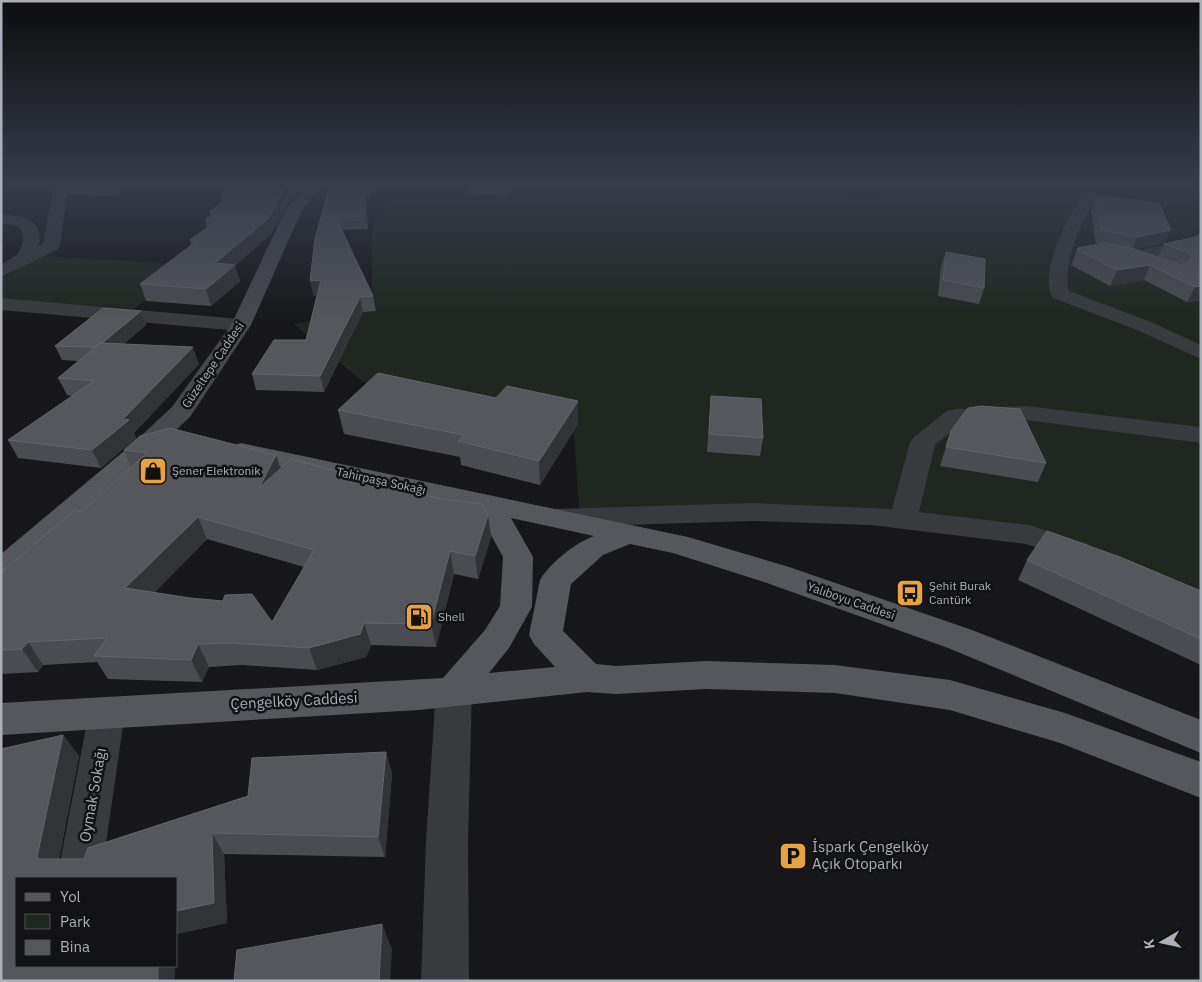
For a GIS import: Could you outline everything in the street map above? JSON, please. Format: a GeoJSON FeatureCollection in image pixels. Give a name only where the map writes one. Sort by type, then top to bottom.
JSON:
{"type":"FeatureCollection","features":[{"type":"Feature","properties":{"kind":"main road","name":"Güzeltepe Caddesi"},"geometry":{"type":"LineString","coordinates":[[1,571],[139,451],[184,424],[242,325],[285,231]]}},
{"type":"Feature","properties":{"kind":"main road","name":"Tahirpaşa Sokağı"},"geometry":{"type":"LineString","coordinates":[[215,444],[244,452],[489,504]]}},
{"type":"Feature","properties":{"kind":"main road","name":"Yalıboyu Caddesi"},"geometry":{"type":"LineString","coordinates":[[489,504],[677,544],[769,572],[930,629],[1201,736]]}},
{"type":"Feature","properties":{"kind":"main road"},"geometry":{"type":"LineString","coordinates":[[454,690],[497,639],[516,607],[518,557],[489,504]]}},
{"type":"Feature","properties":{"kind":"main road"},"geometry":{"type":"LineString","coordinates":[[627,534],[592,548],[556,580],[546,635],[587,678],[616,680],[706,675],[836,679],[950,695],[1065,730],[1201,780]]}},
{"type":"Feature","properties":{"kind":"main road","name":"Çengelköy Caddesi"},"geometry":{"type":"LineString","coordinates":[[1,719],[419,695],[587,678]]}},
{"type":"Feature","properties":{"kind":"street"},"geometry":{"type":"LineString","coordinates":[[22,260],[29,250],[32,235],[31,231]]}},
{"type":"Feature","properties":{"kind":"street"},"geometry":{"type":"LineString","coordinates":[[1,272],[51,246],[53,231]]}},
{"type":"Feature","properties":{"kind":"street"},"geometry":{"type":"LineString","coordinates":[[1071,231],[1075,246],[1057,278],[1060,294],[1144,326],[1201,353]]}},
{"type":"Feature","properties":{"kind":"street"},"geometry":{"type":"LineString","coordinates":[[1132,257],[1183,246]]}},
{"type":"Feature","properties":{"kind":"street"},"geometry":{"type":"LineString","coordinates":[[1113,253],[1132,257],[1165,270]]}},
{"type":"Feature","properties":{"kind":"street"},"geometry":{"type":"LineString","coordinates":[[1,304],[119,312],[242,325]]}},
{"type":"Feature","properties":{"kind":"street"},"geometry":{"type":"LineString","coordinates":[[903,520],[923,442],[956,416],[1026,413],[1201,436]]}},
{"type":"Feature","properties":{"kind":"street"},"geometry":{"type":"LineString","coordinates":[[555,518],[753,512],[871,516],[1030,535],[1103,560]]}},
{"type":"Feature","properties":{"kind":"street"},"geometry":{"type":"LineString","coordinates":[[445,981],[447,841],[454,690]]}},
{"type":"Feature","properties":{"kind":"street","name":"Oymak Sokağı"},"geometry":{"type":"LineString","coordinates":[[79,877],[107,712]]}},
{"type":"Feature","properties":{"kind":"green space"},"geometry":{"type":"Polygon","coordinates":[[[373,231],[1201,231],[1201,603],[1007,522],[579,508],[574,432],[363,382],[294,324],[371,310],[373,231]]]}},
{"type":"Feature","properties":{"kind":"green space"},"geometry":{"type":"Polygon","coordinates":[[[40,256],[190,265],[134,309],[1,299],[1,279],[40,256]]]}},
{"type":"Feature","properties":{"kind":"building"},"geometry":{"type":"Polygon","coordinates":[[[203,231],[254,231],[215,263],[235,265],[206,289],[140,284],[197,241],[190,240],[203,231]]]}},
{"type":"Feature","properties":{"kind":"building"},"geometry":{"type":"Polygon","coordinates":[[[317,231],[342,231],[373,296],[360,297],[320,376],[252,374],[274,340],[306,340],[321,280],[310,281],[317,231]]]}},
{"type":"Feature","properties":{"kind":"building"},"geometry":{"type":"Polygon","coordinates":[[[1105,231],[1167,231],[1137,237],[1105,231]]]}},
{"type":"Feature","properties":{"kind":"building"},"geometry":{"type":"Polygon","coordinates":[[[1200,233],[1201,286],[1195,287],[1150,265],[1117,270],[1077,250],[1078,248],[1105,243],[1134,249],[1181,265],[1189,263],[1191,257],[1189,253],[1164,244],[1196,237],[1200,233]]]}},
{"type":"Feature","properties":{"kind":"building"},"geometry":{"type":"Polygon","coordinates":[[[946,252],[985,259],[984,288],[943,280],[946,252]]]}},
{"type":"Feature","properties":{"kind":"building"},"geometry":{"type":"Polygon","coordinates":[[[103,308],[141,311],[102,343],[94,347],[55,346],[103,308]]]}},
{"type":"Feature","properties":{"kind":"building"},"geometry":{"type":"Polygon","coordinates":[[[100,343],[193,347],[123,419],[129,420],[92,450],[8,440],[94,381],[58,378],[100,343]]]}},
{"type":"Feature","properties":{"kind":"building"},"geometry":{"type":"Polygon","coordinates":[[[378,373],[496,398],[507,386],[578,401],[539,461],[458,441],[464,435],[338,410],[378,373]]]}},
{"type":"Feature","properties":{"kind":"building"},"geometry":{"type":"Polygon","coordinates":[[[711,396],[761,399],[763,438],[709,434],[711,396]]]}},
{"type":"Feature","properties":{"kind":"building"},"geometry":{"type":"Polygon","coordinates":[[[981,406],[1020,409],[1046,463],[946,447],[951,431],[968,408],[981,406]]]}},
{"type":"Feature","properties":{"kind":"building"},"geometry":{"type":"Polygon","coordinates":[[[170,428],[276,455],[259,488],[291,459],[441,499],[482,504],[488,515],[475,556],[450,551],[431,624],[364,623],[360,634],[309,648],[232,643],[198,644],[191,660],[94,656],[107,638],[28,642],[22,649],[1,650],[1,571],[75,510],[81,512],[147,453],[124,450],[140,436],[170,428]],[[198,517],[125,588],[223,601],[225,595],[252,594],[272,622],[314,550],[198,517]]]}},
{"type":"Feature","properties":{"kind":"building"},"geometry":{"type":"Polygon","coordinates":[[[1047,531],[1120,557],[1201,591],[1201,639],[1027,560],[1047,531]]]}},
{"type":"Feature","properties":{"kind":"building"},"geometry":{"type":"Polygon","coordinates":[[[63,735],[37,857],[39,859],[84,859],[88,848],[248,796],[252,758],[386,752],[378,837],[212,833],[214,903],[178,911],[178,877],[15,877],[15,967],[158,967],[158,981],[1,981],[1,749],[63,735]]]}},
{"type":"Feature","properties":{"kind":"building"},"geometry":{"type":"Polygon","coordinates":[[[382,924],[379,981],[234,981],[237,950],[382,924]]]}},
{"type":"Feature","properties":{"kind":"place","name":"Şener Elektronik"},"geometry":{"type":"Point","coordinates":[153,471]}},
{"type":"Feature","properties":{"kind":"place","name":"Şehit Burak Cantürk"},"geometry":{"type":"Point","coordinates":[910,593]}},
{"type":"Feature","properties":{"kind":"place","name":"Shell"},"geometry":{"type":"Point","coordinates":[419,617]}},
{"type":"Feature","properties":{"kind":"place","name":"İspark Çengelköy Açık Otoparkı"},"geometry":{"type":"Point","coordinates":[793,856]}}]}
